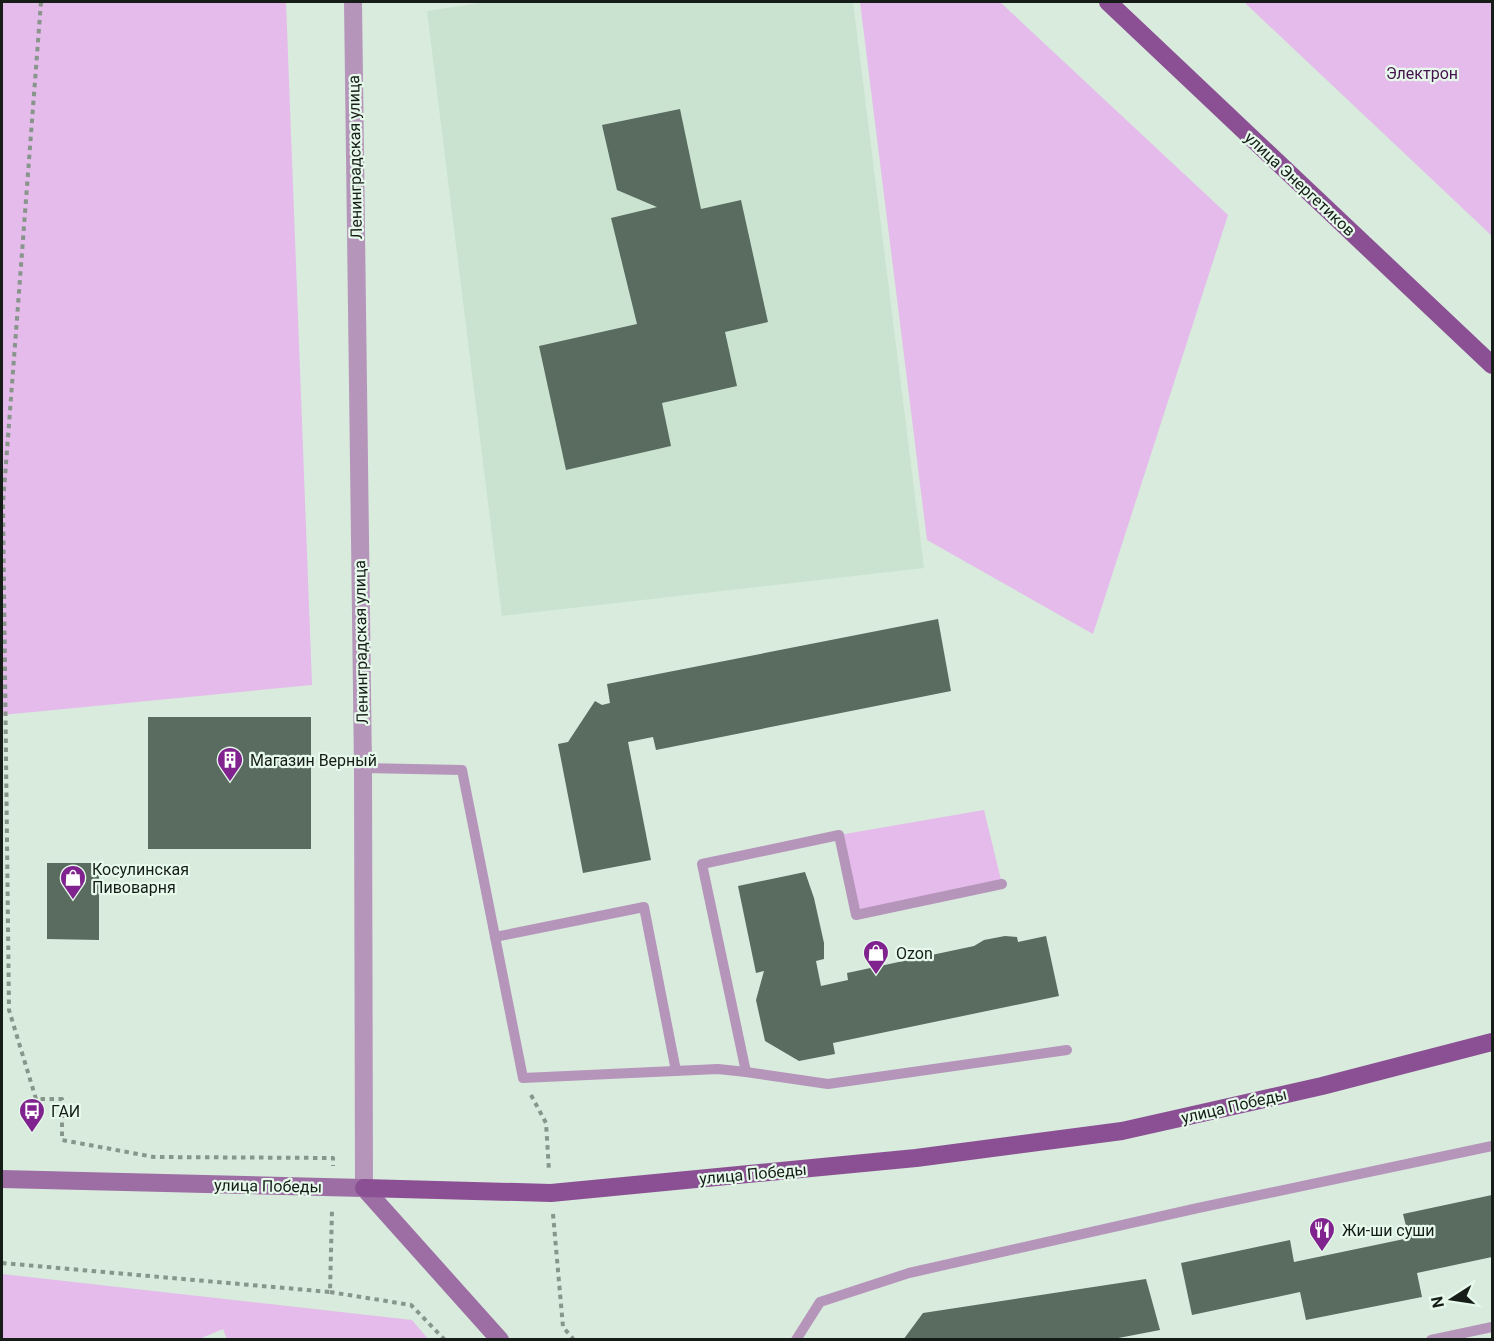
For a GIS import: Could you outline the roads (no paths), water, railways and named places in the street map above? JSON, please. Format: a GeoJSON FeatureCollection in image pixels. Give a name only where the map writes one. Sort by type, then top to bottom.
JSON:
{"type":"FeatureCollection","features":[{"type":"Feature","properties":{"kind":"main road","name":"улица Энергетиков"},"geometry":{"type":"LineString","coordinates":[[1108,2],[1492,366]]}},
{"type":"Feature","properties":{"kind":"main road","name":"улица Победы"},"geometry":{"type":"LineString","coordinates":[[2,1179],[551,1193],[916,1158],[1122,1131],[1322,1086],[1492,1042]]}},
{"type":"Feature","properties":{"kind":"main road"},"geometry":{"type":"LineString","coordinates":[[364,1188],[500,1340]]}},
{"type":"Feature","properties":{"kind":"street","name":"Ленинградская улица"},"geometry":{"type":"LineString","coordinates":[[353,2],[363,768],[364,1188]]}},
{"type":"Feature","properties":{"kind":"lane"},"geometry":{"type":"LineString","coordinates":[[363,768],[462,770],[523,1078],[718,1069],[828,1084],[1067,1050]]}},
{"type":"Feature","properties":{"kind":"lane"},"geometry":{"type":"LineString","coordinates":[[746,1072],[702,864],[839,835],[856,915],[1002,884]]}},
{"type":"Feature","properties":{"kind":"lane"},"geometry":{"type":"LineString","coordinates":[[495,937],[644,908],[676,1071]]}},
{"type":"Feature","properties":{"kind":"lane"},"geometry":{"type":"LineString","coordinates":[[796,1340],[820,1302],[909,1273],[1198,1208],[1492,1146]]}},
{"type":"Feature","properties":{"kind":"lane"},"geometry":{"type":"LineString","coordinates":[[1431,1340],[1492,1327]]}},
{"type":"Feature","properties":{"kind":"place","name":"Магазин Верный"},"geometry":{"type":"Point","coordinates":[230,783]}},
{"type":"Feature","properties":{"kind":"place","name":"Косулинская Пивоварня"},"geometry":{"type":"Point","coordinates":[73,901]}},
{"type":"Feature","properties":{"kind":"place","name":"Ozon"},"geometry":{"type":"Point","coordinates":[876,976]}},
{"type":"Feature","properties":{"kind":"place","name":"ГАИ"},"geometry":{"type":"Point","coordinates":[32,1134]}},
{"type":"Feature","properties":{"kind":"place","name":"Жи-ши суши"},"geometry":{"type":"Point","coordinates":[1322,1253]}},
{"type":"Feature","properties":{"kind":"park label","name":"Электрон"},"geometry":{"type":"Point","coordinates":[1422,73]}}]}
